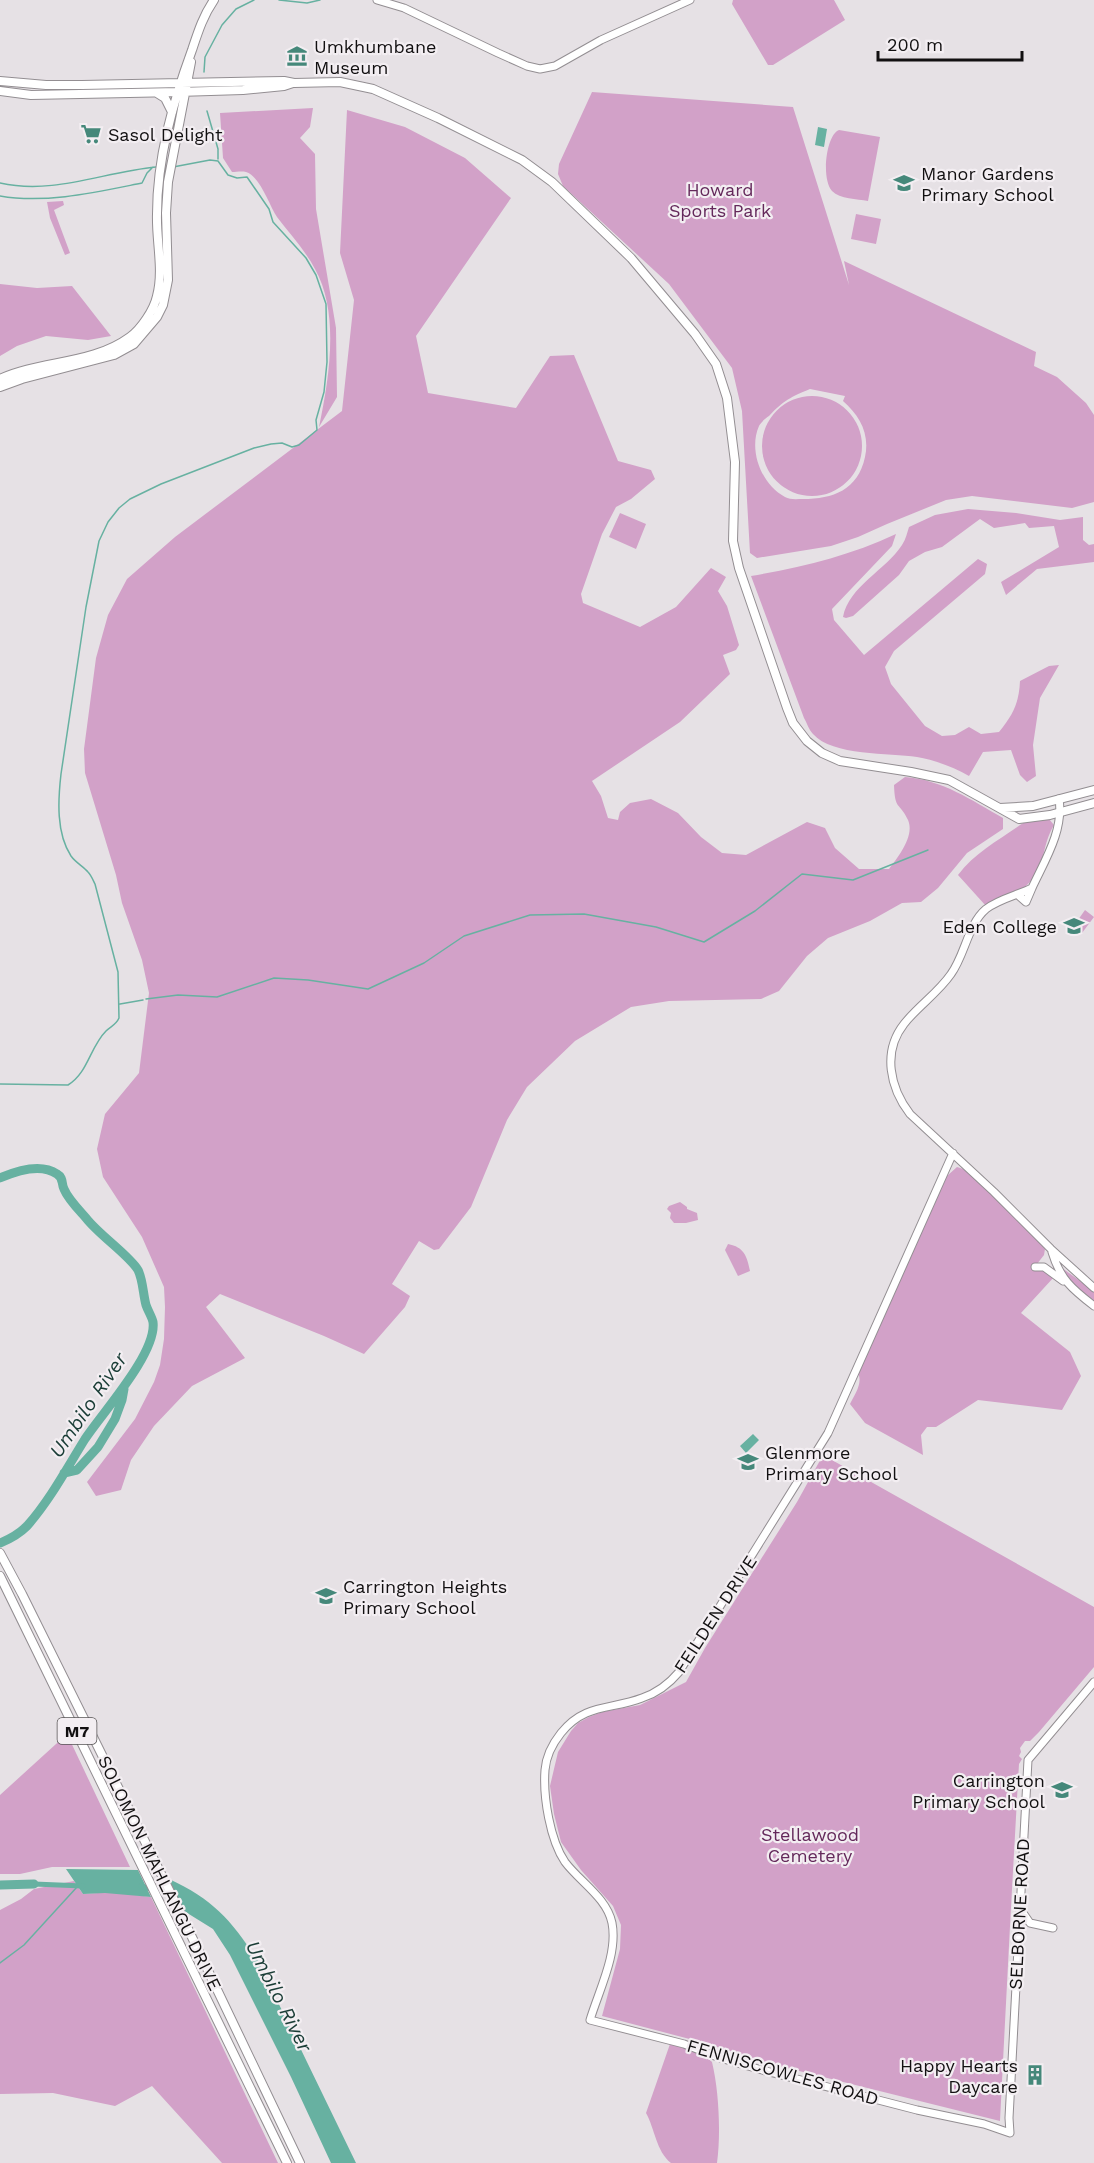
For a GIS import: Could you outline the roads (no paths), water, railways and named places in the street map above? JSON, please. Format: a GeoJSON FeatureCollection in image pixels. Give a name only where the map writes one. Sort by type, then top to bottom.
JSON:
{"type":"FeatureCollection","features":[{"type":"Feature","properties":{"kind":"highway","name":"SOLOMON MAHLANGU DRIVE"},"geometry":{"type":"LineString","coordinates":[[0,1553],[179,1910],[300,2163]]}},
{"type":"Feature","properties":{"kind":"highway","name":"SOLOMON MAHLANGU DRIVE"},"geometry":{"type":"LineString","coordinates":[[0,1576],[287,2163]]}},
{"type":"Feature","properties":{"kind":"main road"},"geometry":{"type":"LineString","coordinates":[[0,387],[114,355],[134,344],[163,305],[168,280],[166,213],[168,182],[183,110],[183,87],[200,24],[214,0]]}},
{"type":"Feature","properties":{"kind":"main road"},"geometry":{"type":"LineString","coordinates":[[0,379],[104,351],[132,336],[157,299],[160,278],[156,214],[158,183],[172,112],[183,87],[192,49]]}},
{"type":"Feature","properties":{"kind":"main road"},"geometry":{"type":"LineString","coordinates":[[190,63],[194,75],[201,82]]}},
{"type":"Feature","properties":{"kind":"main road"},"geometry":{"type":"LineString","coordinates":[[0,81],[46,85],[183,87],[200,91],[284,86],[294,83]]}},
{"type":"Feature","properties":{"kind":"main road"},"geometry":{"type":"LineString","coordinates":[[0,91],[31,95],[156,92],[201,82],[340,82],[373,89],[508,152],[530,165],[552,182],[644,272],[712,357],[725,385],[735,462],[733,530],[735,551],[758,628],[794,723],[807,741],[831,758],[949,780],[1019,819],[1033,819],[1094,803]]}},
{"type":"Feature","properties":{"kind":"main road"},"geometry":{"type":"LineString","coordinates":[[183,110],[190,98],[200,91]]}},
{"type":"Feature","properties":{"kind":"main road"},"geometry":{"type":"LineString","coordinates":[[156,92],[165,98],[172,112]]}},
{"type":"Feature","properties":{"kind":"main road"},"geometry":{"type":"LineString","coordinates":[[1000,808],[1033,806],[1094,790]]}},
{"type":"Feature","properties":{"kind":"street"},"geometry":{"type":"LineString","coordinates":[[377,0],[404,8],[498,53],[527,66],[540,69],[555,66],[601,40],[690,0]]}},
{"type":"Feature","properties":{"kind":"street"},"geometry":{"type":"LineString","coordinates":[[1018,895],[1026,902],[1058,830],[1061,812],[1059,799]]}},
{"type":"Feature","properties":{"kind":"street"},"geometry":{"type":"LineString","coordinates":[[1032,888],[990,907],[981,914],[951,973],[905,1023],[894,1044],[891,1075],[899,1099],[910,1114],[1094,1288]]}},
{"type":"Feature","properties":{"kind":"street","name":"FEILDEN DRIVE"},"geometry":{"type":"LineString","coordinates":[[590,2020],[610,1956],[612,1924],[607,1908],[574,1873],[555,1845],[549,1824],[544,1769],[550,1752],[562,1731],[578,1717],[600,1707],[629,1702],[653,1694],[670,1682],[683,1667],[828,1433],[953,1154]]}},
{"type":"Feature","properties":{"kind":"street"},"geometry":{"type":"LineString","coordinates":[[1051,1249],[1058,1270],[1067,1284]]}},
{"type":"Feature","properties":{"kind":"street"},"geometry":{"type":"LineString","coordinates":[[1035,1268],[1046,1268],[1094,1305]]}},
{"type":"Feature","properties":{"kind":"street","name":"SELBORNE ROAD"},"geometry":{"type":"LineString","coordinates":[[1010,2133],[1019,1908],[1028,1760],[1094,1683]]}},
{"type":"Feature","properties":{"kind":"street"},"geometry":{"type":"LineString","coordinates":[[1019,1908],[1030,1923],[1053,1929]]}},
{"type":"Feature","properties":{"kind":"street","name":"FENNISCOWLES ROAD"},"geometry":{"type":"LineString","coordinates":[[590,2020],[684,2044],[720,2058],[762,2070],[917,2110],[984,2124],[1010,2133]]}},
{"type":"Feature","properties":{"kind":"waterway"},"geometry":{"type":"LineString","coordinates":[[204,72],[205,57],[222,25],[236,9],[254,0]]}},
{"type":"Feature","properties":{"kind":"waterway"},"geometry":{"type":"LineString","coordinates":[[279,0],[307,3],[320,0]]}},
{"type":"Feature","properties":{"kind":"waterway"},"geometry":{"type":"LineString","coordinates":[[207,111],[218,149],[218,159]]}},
{"type":"Feature","properties":{"kind":"waterway"},"geometry":{"type":"LineString","coordinates":[[0,1084],[68,1085],[80,1074],[96,1044],[119,1018],[118,972],[95,884],[89,873],[73,858],[66,847],[60,827],[59,805],[61,774],[86,607],[99,541],[108,522],[130,499],[161,484],[254,448],[282,443],[292,447],[299,445],[317,430],[316,420],[324,392],[327,362],[326,304],[316,275],[306,258],[273,222],[269,209],[247,177],[237,178],[228,175],[218,161],[210,160],[173,167]]}},
{"type":"Feature","properties":{"kind":"waterway"},"geometry":{"type":"LineString","coordinates":[[0,196],[53,198],[107,190],[142,183],[153,167]]}},
{"type":"Feature","properties":{"kind":"waterway"},"geometry":{"type":"LineString","coordinates":[[0,183],[20,186],[59,185],[156,167]]}},
{"type":"Feature","properties":{"kind":"waterway"},"geometry":{"type":"LineString","coordinates":[[146,999],[178,995],[217,997],[274,978],[308,980],[368,989],[424,963],[464,936],[530,915],[584,914],[656,927],[704,942],[755,911],[802,874],[853,880],[928,850]]}},
{"type":"Feature","properties":{"kind":"waterway"},"geometry":{"type":"LineString","coordinates":[[120,1004],[143,1000]]}},
{"type":"Feature","properties":{"kind":"waterway","name":"Umbilo River"},"geometry":{"type":"LineString","coordinates":[[0,1178],[36,1169],[51,1171],[59,1176],[66,1193],[74,1204],[138,1270],[146,1305],[153,1322],[152,1335],[138,1366],[85,1439],[43,1506],[24,1529],[0,1543]]}},
{"type":"Feature","properties":{"kind":"waterway"},"geometry":{"type":"LineString","coordinates":[[64,1473],[77,1470],[98,1447],[115,1419],[124,1389]]}},
{"type":"Feature","properties":{"kind":"waterway","name":"Umbilo River"},"geometry":{"type":"LineString","coordinates":[[34,1884],[83,1886]]}},
{"type":"Feature","properties":{"kind":"waterway","name":"Umbilo River"},"geometry":{"type":"LineString","coordinates":[[0,1885],[34,1884]]}},
{"type":"Feature","properties":{"kind":"waterway","name":"Umbilo River"},"geometry":{"type":"LineString","coordinates":[[141,1886],[172,1895]]}},
{"type":"Feature","properties":{"kind":"waterway"},"geometry":{"type":"LineString","coordinates":[[0,1963],[24,1945],[77,1887]]}},
{"type":"Feature","properties":{"kind":"place","name":"Umkhumbane Museum"},"geometry":{"type":"Point","coordinates":[297,56]}},
{"type":"Feature","properties":{"kind":"place","name":"Sasol Delight"},"geometry":{"type":"Point","coordinates":[91,134]}},
{"type":"Feature","properties":{"kind":"place","name":"Manor Gardens Primary School"},"geometry":{"type":"Point","coordinates":[904,183]}},
{"type":"Feature","properties":{"kind":"place","name":"Eden College"},"geometry":{"type":"Point","coordinates":[1074,926]}},
{"type":"Feature","properties":{"kind":"place","name":"Glenmore Primary School"},"geometry":{"type":"Point","coordinates":[748,1462]}},
{"type":"Feature","properties":{"kind":"place","name":"Carrington Heights Primary School"},"geometry":{"type":"Point","coordinates":[326,1596]}},
{"type":"Feature","properties":{"kind":"place","name":"Carrington Primary School"},"geometry":{"type":"Point","coordinates":[1062,1790]}},
{"type":"Feature","properties":{"kind":"place","name":"Happy Hearts Daycare"},"geometry":{"type":"Point","coordinates":[1035,2075]}},
{"type":"Feature","properties":{"kind":"park label","name":"Howard Sports Park"},"geometry":{"type":"Point","coordinates":[720,199]}},
{"type":"Feature","properties":{"kind":"park label","name":"Stellawood Cemetery"},"geometry":{"type":"Point","coordinates":[810,1844]}}]}
